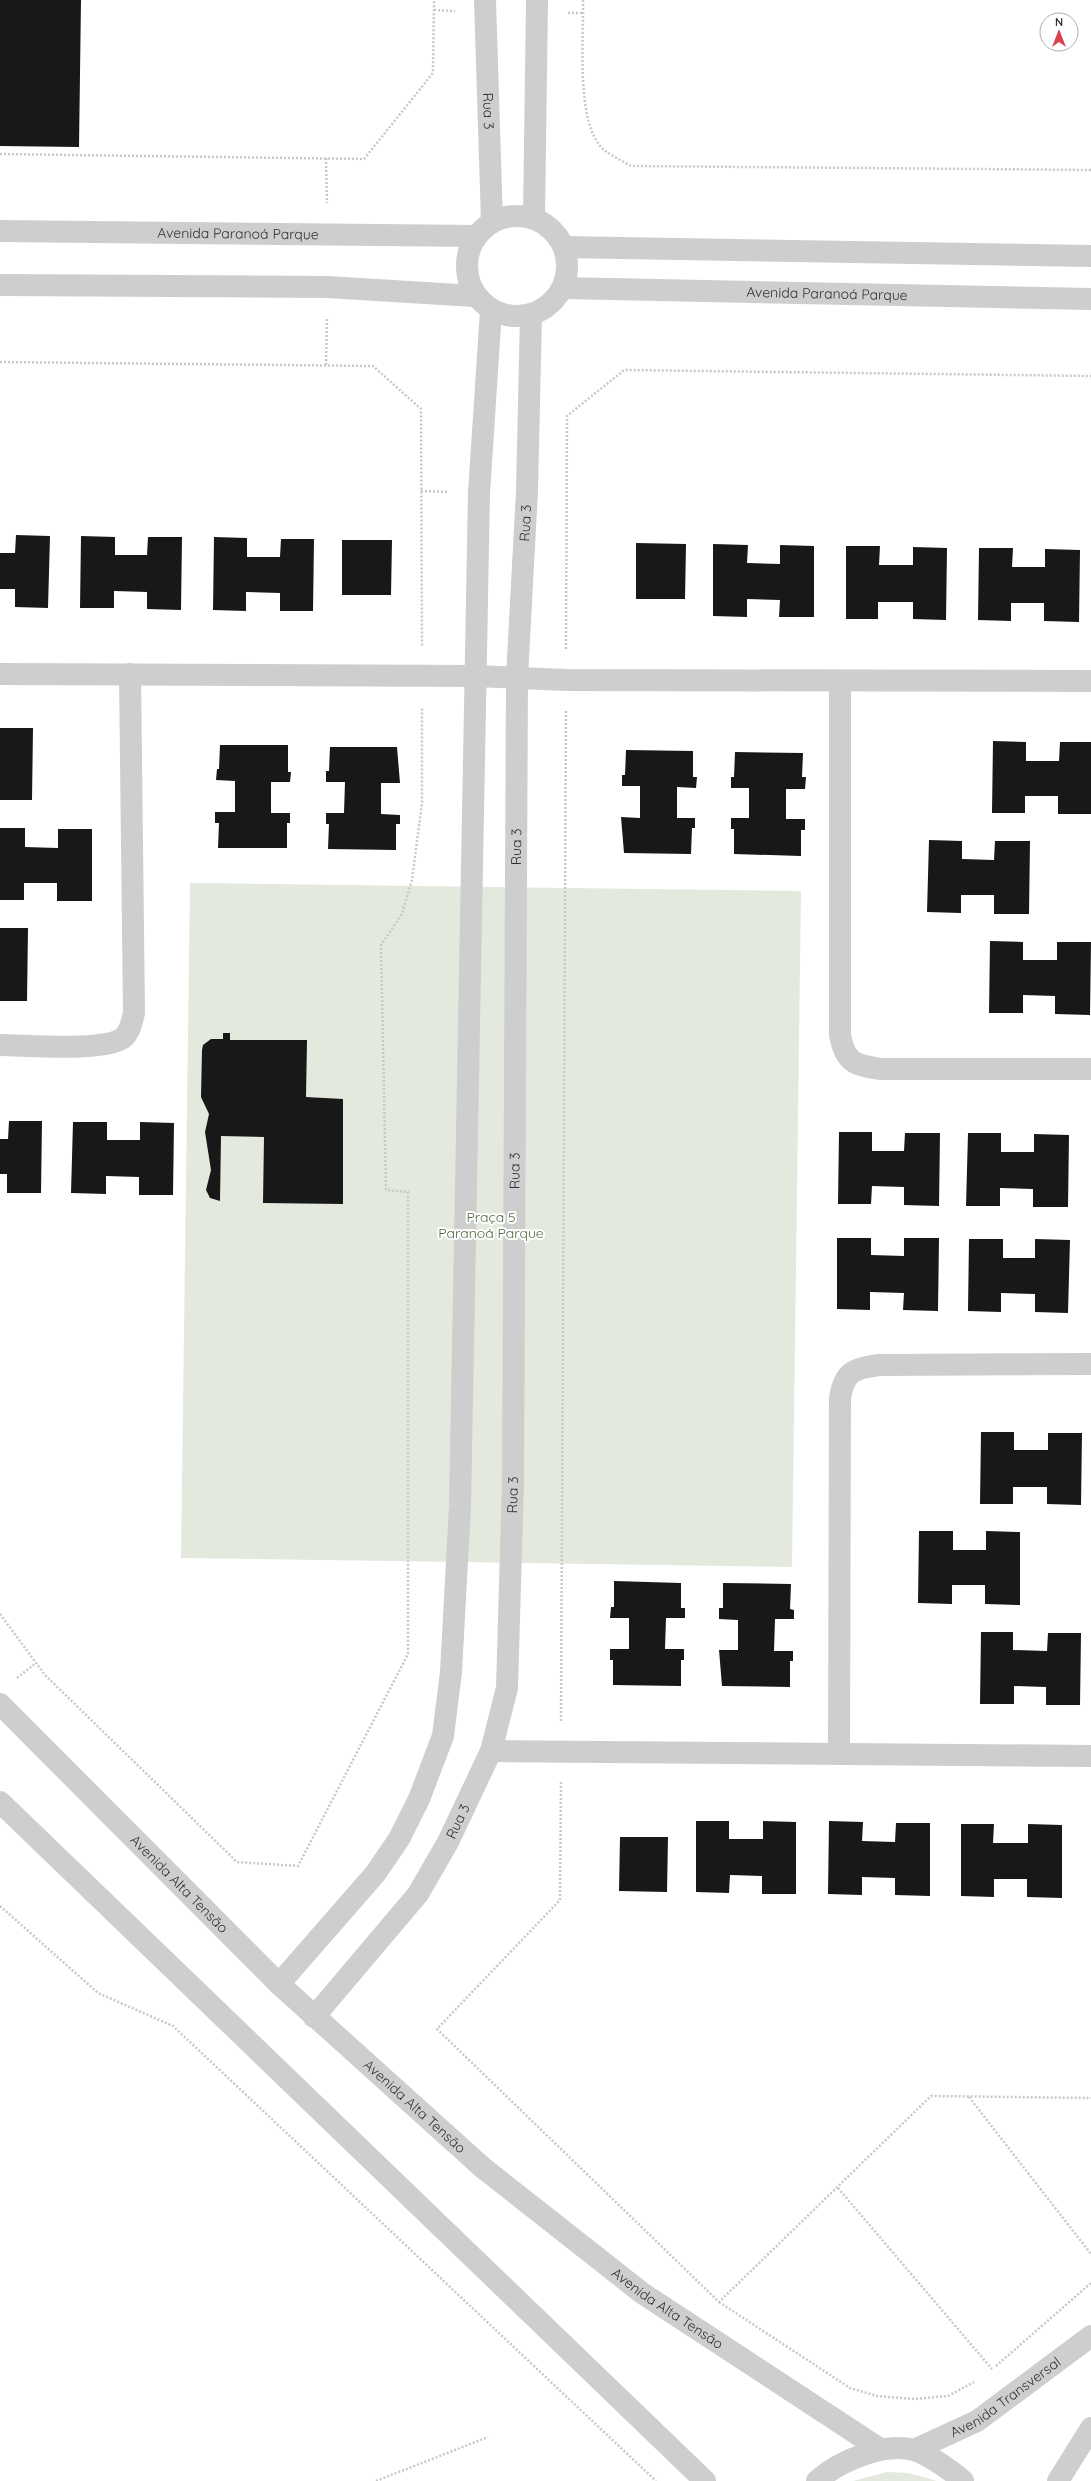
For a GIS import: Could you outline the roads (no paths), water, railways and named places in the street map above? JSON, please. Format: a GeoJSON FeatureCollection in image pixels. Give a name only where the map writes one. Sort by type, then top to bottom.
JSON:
{"type":"FeatureCollection","features":[{"type":"Feature","properties":{"kind":"street","name":"Rua 3"},"geometry":{"type":"LineString","coordinates":[[484,229],[485,0]]}},
{"type":"Feature","properties":{"kind":"street"},"geometry":{"type":"LineString","coordinates":[[534,218],[538,0]]}},
{"type":"Feature","properties":{"kind":"street"},"geometry":{"type":"LineString","coordinates":[[512,216],[534,218],[552,229],[564,247],[568,267],[563,288],[550,305],[531,315],[510,317],[490,310],[474,296],[466,276],[467,254],[484,229],[512,216]]}},
{"type":"Feature","properties":{"kind":"street","name":"Avenida Paranoá Parque"},"geometry":{"type":"LineString","coordinates":[[0,231],[327,236],[484,229]]}},
{"type":"Feature","properties":{"kind":"street"},"geometry":{"type":"LineString","coordinates":[[564,247],[1091,256]]}},
{"type":"Feature","properties":{"kind":"street"},"geometry":{"type":"LineString","coordinates":[[0,285],[327,287],[474,296]]}},
{"type":"Feature","properties":{"kind":"street","name":"Avenida Paranoá Parque"},"geometry":{"type":"LineString","coordinates":[[563,288],[1091,299]]}},
{"type":"Feature","properties":{"kind":"street"},"geometry":{"type":"LineString","coordinates":[[279,1984],[375,1874],[399,1838],[419,1799],[443,1736],[451,1672],[460,1506],[479,493],[490,310]]}},
{"type":"Feature","properties":{"kind":"street","name":"Rua 3"},"geometry":{"type":"LineString","coordinates":[[314,2017],[418,1894],[448,1842],[490,1751],[506,1688],[510,1610],[513,1474],[517,678],[527,491],[531,315]]}},
{"type":"Feature","properties":{"kind":"street"},"geometry":{"type":"LineString","coordinates":[[0,674],[422,677],[476,676],[566,680],[1091,681]]}},
{"type":"Feature","properties":{"kind":"street"},"geometry":{"type":"LineString","coordinates":[[0,1045],[111,1044],[124,1037],[131,1027],[134,1013],[130,674]]}},
{"type":"Feature","properties":{"kind":"street"},"geometry":{"type":"LineString","coordinates":[[840,680],[840,1035],[843,1050],[850,1060],[863,1066],[880,1069],[1091,1069]]}},
{"type":"Feature","properties":{"kind":"street"},"geometry":{"type":"LineString","coordinates":[[839,1754],[840,1398],[842,1384],[849,1374],[862,1367],[879,1365],[1091,1364]]}},
{"type":"Feature","properties":{"kind":"street","name":"Avenida Alta Tensāo"},"geometry":{"type":"LineString","coordinates":[[0,1704],[279,1984],[482,2167],[642,2293],[880,2449]]}},
{"type":"Feature","properties":{"kind":"street"},"geometry":{"type":"LineString","coordinates":[[490,1751],[1091,1756]]}},
{"type":"Feature","properties":{"kind":"street"},"geometry":{"type":"LineString","coordinates":[[0,1802],[705,2481]]}},
{"type":"Feature","properties":{"kind":"street","name":"Avenida Transversal"},"geometry":{"type":"LineString","coordinates":[[914,2450],[976,2421],[1091,2336]]}},
{"type":"Feature","properties":{"kind":"street"},"geometry":{"type":"LineString","coordinates":[[1058,2481],[1091,2428]]}},
{"type":"Feature","properties":{"kind":"street"},"geometry":{"type":"LineString","coordinates":[[817,2481],[830,2469],[880,2449],[914,2450],[954,2473],[963,2481]]}},
{"type":"Feature","properties":{"kind":"park label","name":"Praça 5 Paranoá Parque"},"geometry":{"type":"Point","coordinates":[491,1226]}}]}
